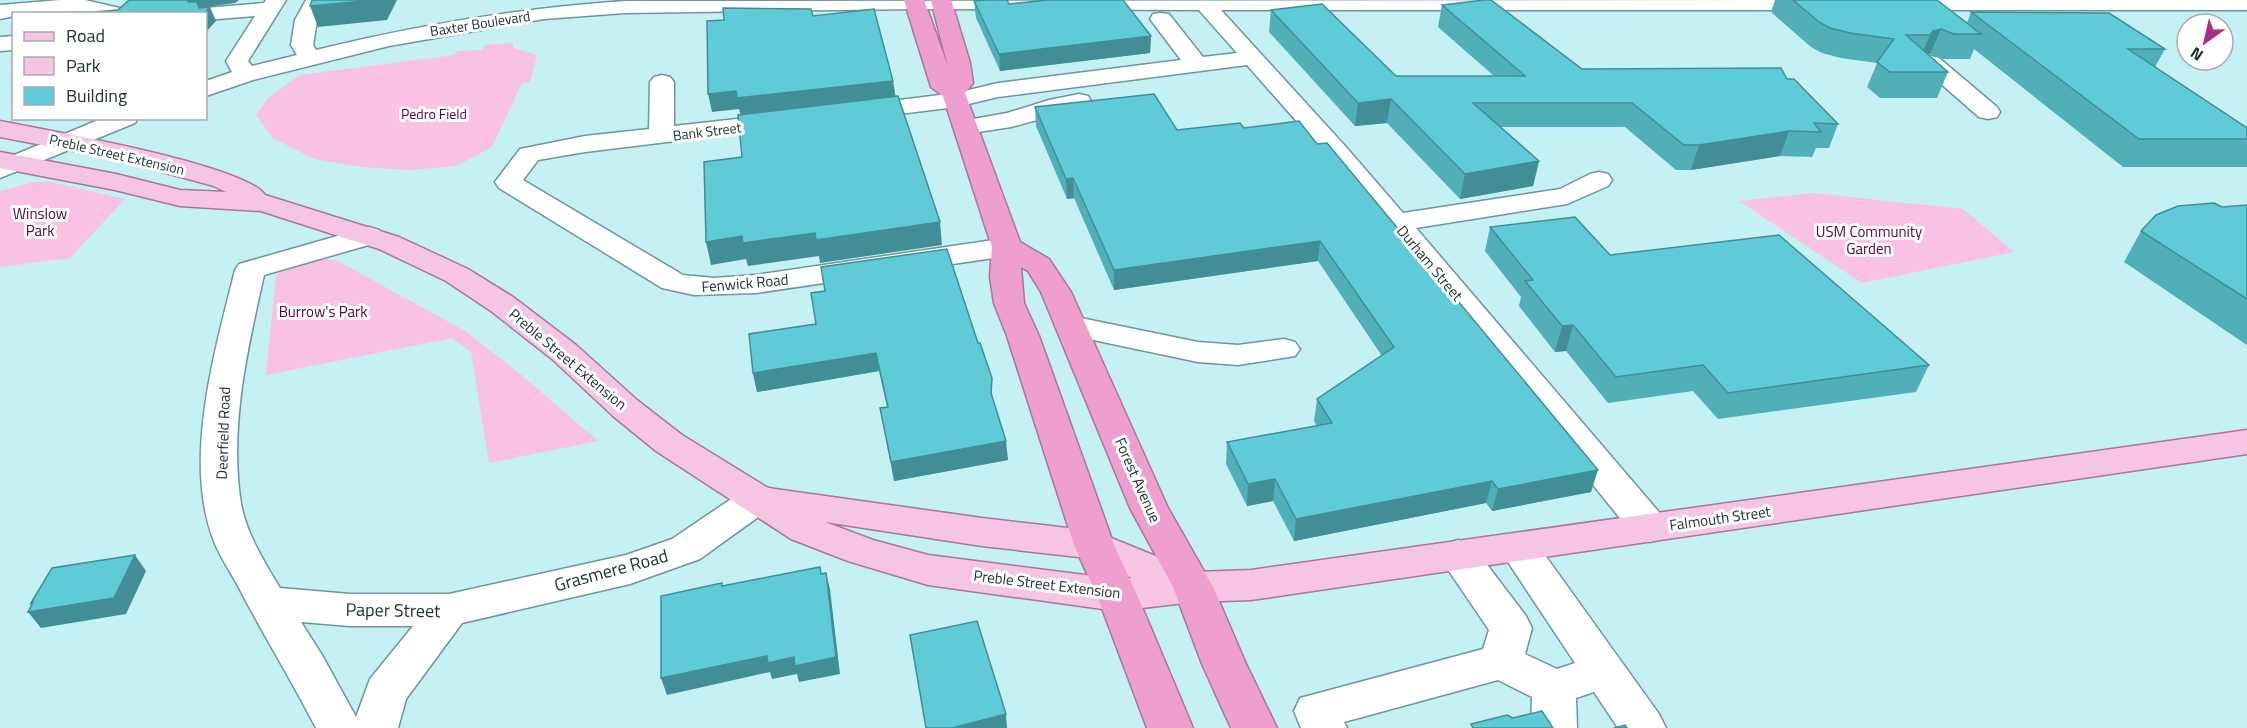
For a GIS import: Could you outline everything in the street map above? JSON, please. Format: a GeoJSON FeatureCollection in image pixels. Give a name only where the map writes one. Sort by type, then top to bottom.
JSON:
{"type":"FeatureCollection","features":[{"type":"Feature","properties":{"kind":"highway"},"geometry":{"type":"LineString","coordinates":[[914,2],[943,87],[955,96],[1007,247],[1005,277],[1009,303],[1023,336],[1094,545],[1117,595],[1170,728]]}},
{"type":"Feature","properties":{"kind":"highway"},"geometry":{"type":"LineString","coordinates":[[941,2],[959,63],[961,83],[955,96]]}},
{"type":"Feature","properties":{"kind":"highway","name":"Forest Avenue"},"geometry":{"type":"LineString","coordinates":[[1007,247],[1039,265],[1056,292],[1149,508],[1193,587],[1224,664],[1254,728]]}},
{"type":"Feature","properties":{"kind":"main road","name":"Preble Street Extension"},"geometry":{"type":"LineString","coordinates":[[0,129],[67,142],[224,180],[264,203],[369,236],[457,275],[502,304],[564,352],[669,443],[805,529],[862,551],[928,570],[1117,595],[1193,587]]}},
{"type":"Feature","properties":{"kind":"main road","name":"Preble Street Extension"},"geometry":{"type":"LineString","coordinates":[[5,164],[116,182],[180,198],[264,203]]}},
{"type":"Feature","properties":{"kind":"main road","name":"Falmouth Street"},"geometry":{"type":"LineString","coordinates":[[1193,587],[1251,585],[2247,442]]}},
{"type":"Feature","properties":{"kind":"main road","name":"Preble Street Extension"},"geometry":{"type":"LineString","coordinates":[[759,498],[982,532],[1094,545],[1193,587]]}},
{"type":"Feature","properties":{"kind":"street"},"geometry":{"type":"LineString","coordinates":[[310,58],[302,45],[306,20],[316,0]]}},
{"type":"Feature","properties":{"kind":"street","name":"Baxter Boulevard"},"geometry":{"type":"LineString","coordinates":[[207,89],[245,75],[388,39],[555,6],[914,2],[1836,4]]}},
{"type":"Feature","properties":{"kind":"street","name":"Durham Street"},"geometry":{"type":"LineString","coordinates":[[1204,3],[1337,152],[1650,528]]}},
{"type":"Feature","properties":{"kind":"street"},"geometry":{"type":"LineString","coordinates":[[1883,4],[2247,4]]}},
{"type":"Feature","properties":{"kind":"street"},"geometry":{"type":"LineString","coordinates":[[207,14],[273,5]]}},
{"type":"Feature","properties":{"kind":"street"},"geometry":{"type":"LineString","coordinates":[[245,75],[237,61],[273,5]]}},
{"type":"Feature","properties":{"kind":"street"},"geometry":{"type":"LineString","coordinates":[[0,13],[4,10],[74,9],[102,12]]}},
{"type":"Feature","properties":{"kind":"street"},"geometry":{"type":"LineString","coordinates":[[1161,19],[1197,65]]}},
{"type":"Feature","properties":{"kind":"street"},"geometry":{"type":"LineString","coordinates":[[1931,63],[1988,112]]}},
{"type":"Feature","properties":{"kind":"street"},"geometry":{"type":"LineString","coordinates":[[838,115],[998,90],[1197,65],[1261,66]]}},
{"type":"Feature","properties":{"kind":"street"},"geometry":{"type":"LineString","coordinates":[[965,127],[1011,120],[1073,101],[1261,66]]}},
{"type":"Feature","properties":{"kind":"street"},"geometry":{"type":"LineString","coordinates":[[662,82],[662,136]]}},
{"type":"Feature","properties":{"kind":"street","name":"Bank Street"},"geometry":{"type":"LineString","coordinates":[[529,153],[803,119]]}},
{"type":"Feature","properties":{"kind":"street"},"geometry":{"type":"LineString","coordinates":[[5,164],[121,120]]}},
{"type":"Feature","properties":{"kind":"street","name":"Fenwick Road"},"geometry":{"type":"LineString","coordinates":[[529,153],[508,182],[673,282],[690,287],[722,288],[756,284],[1007,247]]}},
{"type":"Feature","properties":{"kind":"street"},"geometry":{"type":"LineString","coordinates":[[1396,223],[1568,196],[1599,180]]}},
{"type":"Feature","properties":{"kind":"street","name":"Deerfield Road"},"geometry":{"type":"LineString","coordinates":[[339,728],[307,666],[267,603],[233,540],[221,498],[220,456],[225,378],[250,270],[369,236]]}},
{"type":"Feature","properties":{"kind":"street"},"geometry":{"type":"LineString","coordinates":[[1071,326],[1198,352],[1238,355],[1284,349]]}},
{"type":"Feature","properties":{"kind":"street","name":"Grasmere Road"},"geometry":{"type":"LineString","coordinates":[[449,610],[630,569],[686,549],[759,498]]}},
{"type":"Feature","properties":{"kind":"street"},"geometry":{"type":"LineString","coordinates":[[1518,547],[1643,728]]}},
{"type":"Feature","properties":{"kind":"street"},"geometry":{"type":"LineString","coordinates":[[1458,555],[1511,628],[1501,662]]}},
{"type":"Feature","properties":{"kind":"street","name":"Paper Street"},"geometry":{"type":"LineString","coordinates":[[267,603],[350,610],[449,610]]}},
{"type":"Feature","properties":{"kind":"street","name":"Paper Street"},"geometry":{"type":"LineString","coordinates":[[375,728],[386,692],[449,610]]}},
{"type":"Feature","properties":{"kind":"street"},"geometry":{"type":"LineString","coordinates":[[1501,662],[1554,708],[1604,671]]}},
{"type":"Feature","properties":{"kind":"street"},"geometry":{"type":"LineString","coordinates":[[1320,719],[1501,662]]}},
{"type":"Feature","properties":{"kind":"green space","name":"Pedro Field"},"geometry":{"type":"Polygon","coordinates":[[[513,43],[513,48],[537,55],[530,82],[522,83],[492,147],[456,166],[410,170],[361,167],[314,159],[273,138],[256,115],[269,97],[300,75],[455,55],[457,51],[482,50],[485,45],[513,43]]]}},
{"type":"Feature","properties":{"kind":"green space","name":"Winslow Park"},"geometry":{"type":"Polygon","coordinates":[[[34,182],[51,182],[125,199],[70,258],[0,267],[0,191],[34,182]]]}},
{"type":"Feature","properties":{"kind":"green space","name":"USM Community Garden"},"geometry":{"type":"Polygon","coordinates":[[[1813,193],[1963,209],[2014,252],[1862,283],[1739,201],[1813,193]]]}},
{"type":"Feature","properties":{"kind":"green space","name":"Burrow's Park"},"geometry":{"type":"Polygon","coordinates":[[[315,257],[338,261],[465,331],[524,377],[598,441],[489,463],[471,352],[452,338],[266,375],[276,275],[292,263],[315,257]]]}},
{"type":"Feature","properties":{"kind":"building"},"geometry":{"type":"Polygon","coordinates":[[[129,0],[188,0],[188,2],[197,2],[199,8],[210,7],[205,12],[94,12],[118,10],[129,0]]]}},
{"type":"Feature","properties":{"kind":"building"},"geometry":{"type":"Polygon","coordinates":[[[312,0],[375,0],[310,6],[312,0]]]}},
{"type":"Feature","properties":{"kind":"building"},"geometry":{"type":"Polygon","coordinates":[[[1007,0],[1009,4],[1048,0],[1123,0],[1151,36],[999,54],[974,1],[1007,0]]]}},
{"type":"Feature","properties":{"kind":"building"},"geometry":{"type":"Polygon","coordinates":[[[1491,0],[1582,69],[1781,68],[1787,79],[1794,79],[1838,124],[1814,123],[1821,132],[1789,131],[1699,145],[1684,145],[1632,103],[1473,103],[1539,161],[1465,174],[1391,99],[1358,103],[1271,10],[1322,4],[1396,76],[1525,76],[1442,5],[1491,0]]]}},
{"type":"Feature","properties":{"kind":"building"},"geometry":{"type":"Polygon","coordinates":[[[1793,0],[1937,0],[1981,34],[1954,34],[1941,29],[1933,31],[1930,35],[1906,35],[1948,72],[1890,72],[1877,62],[1894,39],[1830,28],[1819,22],[1793,0]]]}},
{"type":"Feature","properties":{"kind":"building"},"geometry":{"type":"Polygon","coordinates":[[[723,8],[811,9],[813,16],[874,9],[893,81],[737,98],[736,91],[708,94],[707,21],[724,20],[723,8]]]}},
{"type":"Feature","properties":{"kind":"building"},"geometry":{"type":"Polygon","coordinates":[[[1971,12],[2109,13],[2165,49],[2128,49],[2247,128],[2247,139],[2139,139],[1971,12]]]}},
{"type":"Feature","properties":{"kind":"building"},"geometry":{"type":"Polygon","coordinates":[[[1154,94],[1177,130],[1240,123],[1244,128],[1299,121],[1317,144],[1327,143],[1598,470],[1498,489],[1492,481],[1296,519],[1275,479],[1248,484],[1227,442],[1332,423],[1317,399],[1394,347],[1320,241],[1114,270],[1073,178],[1066,179],[1035,107],[1154,94]]]}},
{"type":"Feature","properties":{"kind":"building"},"geometry":{"type":"Polygon","coordinates":[[[898,96],[940,222],[816,240],[815,233],[743,243],[742,236],[706,242],[704,162],[742,157],[738,115],[898,96]]]}},
{"type":"Feature","properties":{"kind":"building"},"geometry":{"type":"Polygon","coordinates":[[[2214,203],[2222,207],[2247,205],[2247,299],[2141,231],[2156,215],[2178,206],[2214,203]]]}},
{"type":"Feature","properties":{"kind":"building"},"geometry":{"type":"Polygon","coordinates":[[[1575,217],[1610,255],[1779,235],[1929,365],[1728,393],[1703,365],[1616,377],[1573,325],[1562,326],[1525,281],[1533,280],[1490,227],[1575,217]]]}},
{"type":"Feature","properties":{"kind":"building"},"geometry":{"type":"Polygon","coordinates":[[[947,249],[992,378],[991,393],[1006,441],[891,462],[880,408],[888,407],[876,353],[753,373],[749,334],[816,324],[811,293],[825,291],[821,267],[947,249]]]}},
{"type":"Feature","properties":{"kind":"building"},"geometry":{"type":"Polygon","coordinates":[[[135,555],[114,598],[28,612],[52,568],[135,555]]]}},
{"type":"Feature","properties":{"kind":"building"},"geometry":{"type":"Polygon","coordinates":[[[820,567],[821,574],[826,573],[836,657],[795,666],[794,657],[768,663],[767,656],[661,678],[661,596],[722,583],[722,586],[820,567]]]}},
{"type":"Feature","properties":{"kind":"building"},"geometry":{"type":"Polygon","coordinates":[[[977,621],[1006,714],[952,728],[926,728],[910,635],[977,621]]]}},
{"type":"Feature","properties":{"kind":"building"},"geometry":{"type":"Polygon","coordinates":[[[1542,711],[1553,728],[1473,728],[1471,724],[1507,715],[1513,718],[1542,711]]]}}]}
